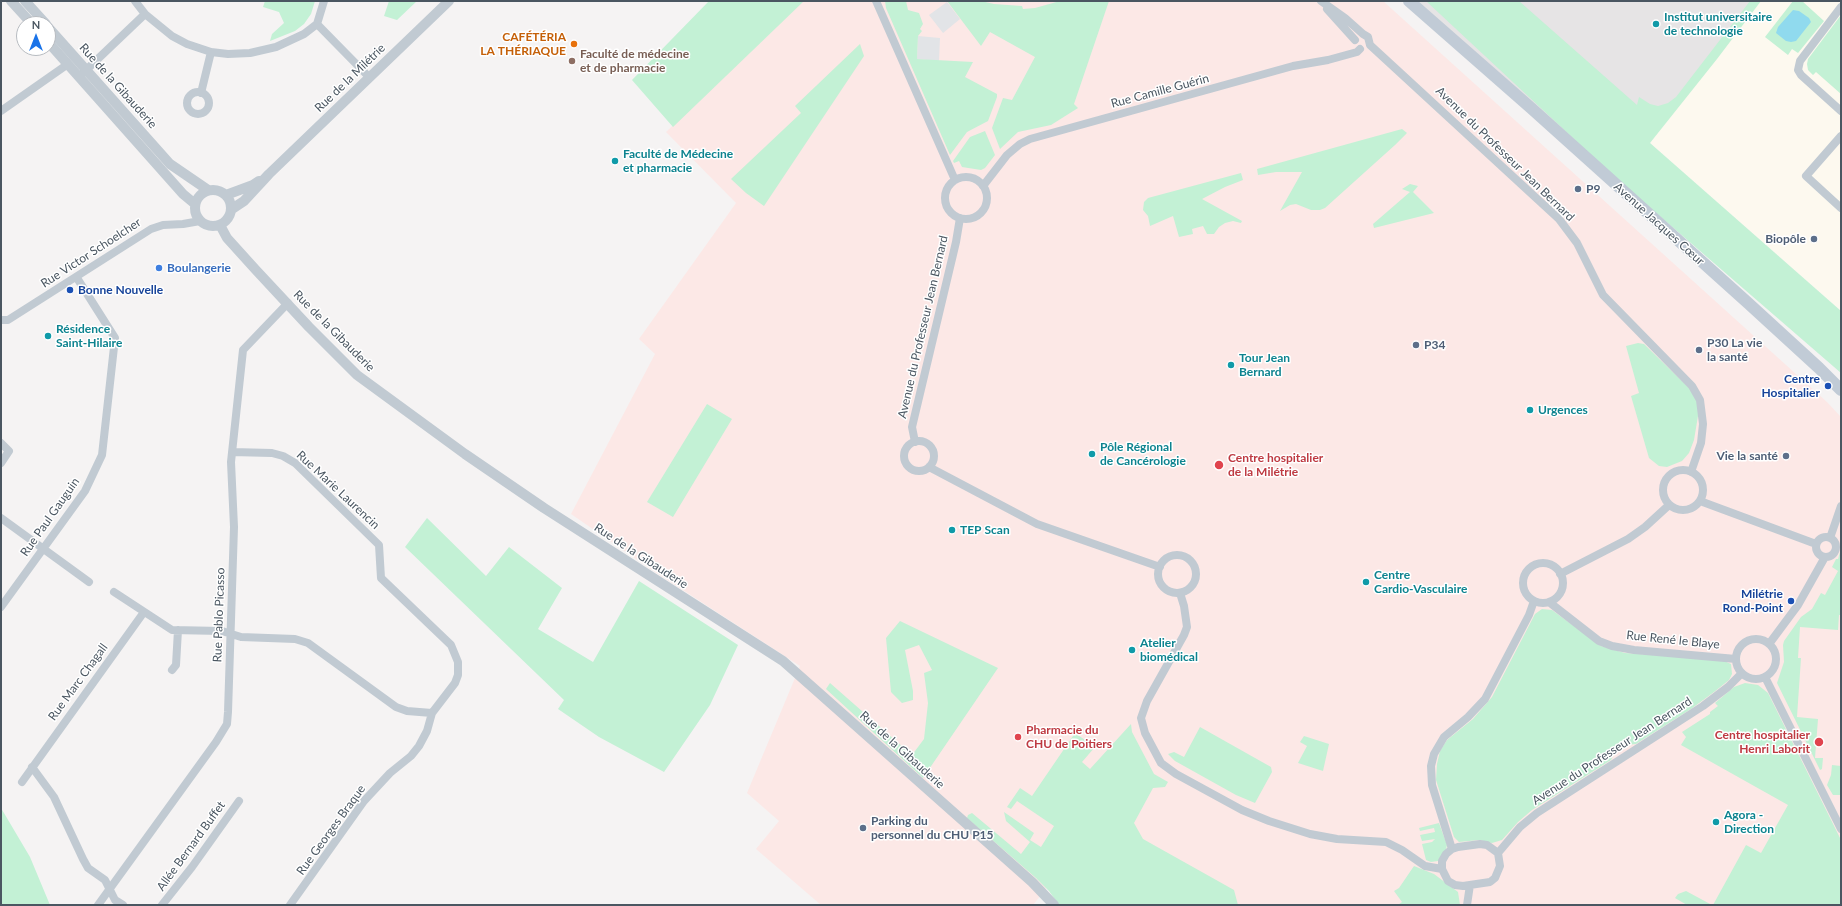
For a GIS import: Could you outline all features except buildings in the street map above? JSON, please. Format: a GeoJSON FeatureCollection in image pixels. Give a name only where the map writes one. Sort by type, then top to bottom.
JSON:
{"type":"FeatureCollection","features":[{"type":"Feature","properties":{"kind":"main road","name":"Avenue Jacques Cœur"},"geometry":{"type":"LineString","coordinates":[[1409,1],[1531,108],[1819,368],[1841,390]]}},
{"type":"Feature","properties":{"kind":"main road","name":"Avenue Jacques Cœur"},"geometry":{"type":"LineString","coordinates":[[1819,368],[1841,384]]}},
{"type":"Feature","properties":{"kind":"street"},"geometry":{"type":"LineString","coordinates":[[11,1],[25,16]]}},
{"type":"Feature","properties":{"kind":"street"},"geometry":{"type":"LineString","coordinates":[[25,1],[39,16]]}},
{"type":"Feature","properties":{"kind":"street"},"geometry":{"type":"LineString","coordinates":[[135,1],[145,14],[172,36],[187,44],[211,52],[238,54],[262,51],[288,42],[317,24],[324,1]]}},
{"type":"Feature","properties":{"kind":"street","name":"Rue de la Milétrie"},"geometry":{"type":"LineString","coordinates":[[232,209],[244,201],[269,174],[449,1]]}},
{"type":"Feature","properties":{"kind":"street"},"geometry":{"type":"LineString","coordinates":[[876,1],[955,180]]}},
{"type":"Feature","properties":{"kind":"street"},"geometry":{"type":"LineString","coordinates":[[881,10],[882,1]]}},
{"type":"Feature","properties":{"kind":"street"},"geometry":{"type":"LineString","coordinates":[[1320,1],[1355,40],[1356,45],[1360,49],[1367,49],[1370,45]]}},
{"type":"Feature","properties":{"kind":"street","name":"Avenue du Professeur Jean Bernard"},"geometry":{"type":"LineString","coordinates":[[1320,1],[1345,18],[1368,37],[1370,45],[1559,219],[1577,243],[1602,295],[1696,391],[1702,406],[1703,424],[1701,443],[1691,472]]}},
{"type":"Feature","properties":{"kind":"street"},"geometry":{"type":"LineString","coordinates":[[1841,7],[1800,61],[1798,70],[1800,75],[1841,111]]}},
{"type":"Feature","properties":{"kind":"street"},"geometry":{"type":"LineString","coordinates":[[79,77],[145,14]]}},
{"type":"Feature","properties":{"kind":"street"},"geometry":{"type":"LineString","coordinates":[[317,24],[369,77]]}},
{"type":"Feature","properties":{"kind":"street"},"geometry":{"type":"LineString","coordinates":[[1355,40],[1358,36],[1363,34]]}},
{"type":"Feature","properties":{"kind":"street","name":"Rue de la Gibauderie"},"geometry":{"type":"LineString","coordinates":[[56,36],[170,164],[208,190]]}},
{"type":"Feature","properties":{"kind":"street","name":"Rue Camille Guérin"},"geometry":{"type":"LineString","coordinates":[[983,186],[1007,155],[1020,144],[1030,139],[1293,66],[1328,60],[1357,52],[1360,49]]}},
{"type":"Feature","properties":{"kind":"street","name":"Rue de la Gibauderie"},"geometry":{"type":"LineString","coordinates":[[56,51],[183,194],[195,204]]}},
{"type":"Feature","properties":{"kind":"street"},"geometry":{"type":"LineString","coordinates":[[201,93],[211,52]]}},
{"type":"Feature","properties":{"kind":"street"},"geometry":{"type":"LineString","coordinates":[[1,111],[68,64]]}},
{"type":"Feature","properties":{"kind":"street"},"geometry":{"type":"LineString","coordinates":[[1841,136],[1806,176],[1841,208]]}},
{"type":"Feature","properties":{"kind":"street","name":"Rue de la Milétrie"},"geometry":{"type":"LineString","coordinates":[[226,195],[253,185],[269,174]]}},
{"type":"Feature","properties":{"kind":"street"},"geometry":{"type":"LineString","coordinates":[[967,177],[979,181],[983,186],[987,197],[984,209],[974,218],[960,218],[950,212],[945,200],[947,188],[955,180],[967,177]]}},
{"type":"Feature","properties":{"kind":"street"},"geometry":{"type":"LineString","coordinates":[[208,190],[218,190],[226,195],[231,201],[232,209],[226,222],[220,225],[209,226],[200,221],[195,210],[195,204],[202,193],[208,190]]}},
{"type":"Feature","properties":{"kind":"street","name":"Avenue du Professeur Jean Bernard"},"geometry":{"type":"LineString","coordinates":[[915,442],[912,427],[956,242],[960,218]]}},
{"type":"Feature","properties":{"kind":"street","name":"Rue Victor Schoelcher"},"geometry":{"type":"LineString","coordinates":[[1,320],[8,320],[77,278],[151,229],[200,221]]}},
{"type":"Feature","properties":{"kind":"street","name":"Rue de la Gibauderie"},"geometry":{"type":"LineString","coordinates":[[220,225],[227,238],[357,375],[465,454],[550,512],[793,668],[1032,882],[1054,905]]}},
{"type":"Feature","properties":{"kind":"street","name":"Rue Paul Gauguin"},"geometry":{"type":"LineString","coordinates":[[1,607],[85,492],[98,465],[104,445],[115,338],[77,278]]}},
{"type":"Feature","properties":{"kind":"street","name":"Rue Pablo Picasso"},"geometry":{"type":"LineString","coordinates":[[98,905],[222,735],[226,724],[228,712],[234,527],[232,452],[243,350],[288,303]]}},
{"type":"Feature","properties":{"kind":"street"},"geometry":{"type":"LineString","coordinates":[[915,442],[925,442],[932,449],[934,458],[929,467],[921,471],[908,467],[904,455],[904,451],[907,447],[915,442]]}},
{"type":"Feature","properties":{"kind":"street"},"geometry":{"type":"LineString","coordinates":[[1,443],[9,451],[1,463]]}},
{"type":"Feature","properties":{"kind":"street","name":"Rue Marie Laurencin"},"geometry":{"type":"LineString","coordinates":[[232,452],[272,453],[283,456],[295,463],[378,545],[382,578],[451,645],[458,662],[458,675],[455,683],[432,713]]}},
{"type":"Feature","properties":{"kind":"street"},"geometry":{"type":"LineString","coordinates":[[929,467],[1037,524],[1160,567]]}},
{"type":"Feature","properties":{"kind":"street"},"geometry":{"type":"LineString","coordinates":[[1683,470],[1691,472],[1701,481],[1703,488],[1700,501],[1695,506],[1682,510],[1669,505],[1662,493],[1665,480],[1675,471],[1683,470]]}},
{"type":"Feature","properties":{"kind":"street"},"geometry":{"type":"LineString","coordinates":[[1700,501],[1816,544]]}},
{"type":"Feature","properties":{"kind":"street"},"geometry":{"type":"LineString","coordinates":[[1560,574],[1628,539],[1645,527],[1669,505]]}},
{"type":"Feature","properties":{"kind":"street"},"geometry":{"type":"LineString","coordinates":[[1830,538],[1841,506]]}},
{"type":"Feature","properties":{"kind":"street"},"geometry":{"type":"LineString","coordinates":[[1,518],[89,582]]}},
{"type":"Feature","properties":{"kind":"street"},"geometry":{"type":"LineString","coordinates":[[1816,544],[1821,539],[1830,538]]}},
{"type":"Feature","properties":{"kind":"street"},"geometry":{"type":"LineString","coordinates":[[1816,544],[1818,553],[1825,557],[1832,556],[1836,551],[1836,544],[1830,538]]}},
{"type":"Feature","properties":{"kind":"street"},"geometry":{"type":"LineString","coordinates":[[1176,555],[1187,558],[1192,561],[1197,572],[1194,583],[1186,591],[1180,593],[1172,592],[1164,588],[1159,578],[1160,567],[1166,558],[1176,555]]}},
{"type":"Feature","properties":{"kind":"street"},"geometry":{"type":"LineString","coordinates":[[1769,644],[1798,605],[1825,557]]}},
{"type":"Feature","properties":{"kind":"street"},"geometry":{"type":"LineString","coordinates":[[1537,564],[1548,564],[1557,569],[1560,574],[1562,579],[1561,591],[1554,600],[1549,602],[1534,601],[1529,598],[1523,587],[1523,580],[1528,570],[1537,564]]}},
{"type":"Feature","properties":{"kind":"street"},"geometry":{"type":"LineString","coordinates":[[114,592],[172,630],[222,631],[241,637],[295,638],[308,643],[396,707],[407,711],[432,713]]}},
{"type":"Feature","properties":{"kind":"street"},"geometry":{"type":"LineString","coordinates":[[1180,593],[1184,606],[1187,627],[1147,701],[1141,718],[1145,733],[1162,763],[1176,774],[1242,810],[1269,822],[1310,834],[1337,839],[1386,842],[1402,850],[1425,866],[1442,869]]}},
{"type":"Feature","properties":{"kind":"street"},"geometry":{"type":"LineString","coordinates":[[1452,849],[1432,785],[1431,771],[1434,754],[1444,737],[1476,709],[1488,693],[1529,615],[1534,601]]}},
{"type":"Feature","properties":{"kind":"street","name":"Rue René le Blaye"},"geometry":{"type":"LineString","coordinates":[[1549,602],[1599,641],[1612,646],[1634,650],[1736,659]]}},
{"type":"Feature","properties":{"kind":"street","name":"Rue Marc Chagall"},"geometry":{"type":"LineString","coordinates":[[22,782],[144,612]]}},
{"type":"Feature","properties":{"kind":"street"},"geometry":{"type":"LineString","coordinates":[[172,670],[176,665],[178,630]]}},
{"type":"Feature","properties":{"kind":"street"},"geometry":{"type":"LineString","coordinates":[[1758,639],[1769,644],[1773,648],[1776,658],[1773,669],[1765,676],[1753,678],[1742,673],[1736,659],[1739,649],[1747,641],[1758,639]]}},
{"type":"Feature","properties":{"kind":"street","name":"Avenue du Professeur Jean Bernard"},"geometry":{"type":"LineString","coordinates":[[1498,853],[1520,827],[1537,813],[1703,706],[1742,673]]}},
{"type":"Feature","properties":{"kind":"street"},"geometry":{"type":"LineString","coordinates":[[1765,676],[1841,828]]}},
{"type":"Feature","properties":{"kind":"street","name":"Rue Georges Braque"},"geometry":{"type":"LineString","coordinates":[[290,905],[364,801],[390,773],[411,756],[419,746],[427,731],[432,713]]}},
{"type":"Feature","properties":{"kind":"street"},"geometry":{"type":"LineString","coordinates":[[32,767],[54,797],[82,859],[88,868],[105,880],[115,900],[123,905]]}},
{"type":"Feature","properties":{"kind":"street","name":"Allée Bernard Buffet"},"geometry":{"type":"LineString","coordinates":[[162,905],[174,893],[239,801]]}},
{"type":"Feature","properties":{"kind":"street"},"geometry":{"type":"LineString","coordinates":[[1480,844],[1487,845],[1498,853],[1500,866],[1495,878],[1490,882],[1470,885],[1455,885],[1448,881],[1442,869],[1442,861],[1446,854],[1452,849],[1480,844]]}},
{"type":"Feature","properties":{"kind":"street"},"geometry":{"type":"LineString","coordinates":[[1467,905],[1470,885]]}},
{"type":"Feature","properties":{"kind":"shaded area","name":"Centre hospitalier de la Milétrie"},"geometry":{"type":"Polygon","coordinates":[[[803,1],[1383,1],[1827,402],[1841,417],[1841,905],[1066,905],[1049,885],[1033,905],[821,905],[756,849],[779,821],[747,793],[800,666],[655,572],[571,514],[655,354],[639,339],[736,203],[666,132],[803,1]]]}},
{"type":"Feature","properties":{"kind":"shaded area"},"geometry":{"type":"Polygon","coordinates":[[[1416,1],[1757,1],[1613,174],[1416,1]]]}},
{"type":"Feature","properties":{"kind":"shaded area","name":"Biopôle"},"geometry":{"type":"Polygon","coordinates":[[[1757,1],[1841,1],[1841,311],[1650,143],[1757,1]]]}},
{"type":"Feature","properties":{"kind":"shaded area"},"geometry":{"type":"Polygon","coordinates":[[[947,2],[960,19],[943,33],[929,15],[947,2]]]}},
{"type":"Feature","properties":{"kind":"shaded area"},"geometry":{"type":"Polygon","coordinates":[[[918,36],[940,38],[939,61],[917,59],[918,36]]]}},
{"type":"Feature","properties":{"kind":"green space"},"geometry":{"type":"Polygon","coordinates":[[[265,1],[315,1],[311,14],[304,24],[295,31],[270,41],[272,34],[284,23],[279,12],[263,7],[265,1]]]}},
{"type":"Feature","properties":{"kind":"green space"},"geometry":{"type":"Polygon","coordinates":[[[389,1],[417,1],[397,20],[384,16],[389,1]]]}},
{"type":"Feature","properties":{"kind":"green space"},"geometry":{"type":"Polygon","coordinates":[[[709,1],[804,1],[673,127],[632,80],[709,1]]]}},
{"type":"Feature","properties":{"kind":"green space"},"geometry":{"type":"Polygon","coordinates":[[[885,1],[906,1],[908,10],[919,13],[923,24],[920,29],[922,31],[918,36],[917,59],[973,62],[965,77],[997,94],[988,121],[967,132],[950,155],[886,8],[885,1]]]}},
{"type":"Feature","properties":{"kind":"green space"},"geometry":{"type":"Polygon","coordinates":[[[947,1],[981,1],[994,4],[1022,6],[1023,9],[1035,8],[1060,1],[1109,1],[1074,104],[1078,108],[1051,125],[1018,132],[1000,149],[992,128],[1003,98],[1012,100],[1035,57],[990,32],[981,46],[947,1]]]}},
{"type":"Feature","properties":{"kind":"green space"},"geometry":{"type":"Polygon","coordinates":[[[1426,1],[1519,1],[1637,105],[1639,97],[1650,104],[1658,106],[1668,103],[1676,97],[1750,1],[1761,1],[1650,143],[1841,311],[1841,373],[1618,180],[1426,1]]]}},
{"type":"Feature","properties":{"kind":"green space"},"geometry":{"type":"Polygon","coordinates":[[[1793,1],[1802,1],[1824,21],[1798,53],[1792,49],[1788,55],[1765,37],[1793,1]]]}},
{"type":"Feature","properties":{"kind":"green space"},"geometry":{"type":"Polygon","coordinates":[[[1841,15],[1841,94],[1816,72],[1813,75],[1808,70],[1807,64],[1808,59],[1841,15]]]}},
{"type":"Feature","properties":{"kind":"green space"},"geometry":{"type":"Polygon","coordinates":[[[860,44],[864,56],[764,206],[746,193],[731,179],[801,113],[795,106],[860,44]]]}},
{"type":"Feature","properties":{"kind":"green space"},"geometry":{"type":"Polygon","coordinates":[[[1402,129],[1407,133],[1395,145],[1325,208],[1320,210],[1311,210],[1296,204],[1290,205],[1280,211],[1302,172],[1276,172],[1258,175],[1257,169],[1402,129]]]}},
{"type":"Feature","properties":{"kind":"green space"},"geometry":{"type":"Polygon","coordinates":[[[985,131],[995,155],[985,168],[981,170],[962,167],[959,161],[954,163],[953,161],[970,137],[985,131]]]}},
{"type":"Feature","properties":{"kind":"green space"},"geometry":{"type":"Polygon","coordinates":[[[1241,173],[1243,180],[1225,187],[1202,199],[1242,221],[1241,223],[1233,221],[1225,223],[1219,227],[1214,234],[1207,234],[1203,226],[1192,229],[1193,234],[1179,237],[1173,216],[1150,226],[1148,216],[1143,210],[1144,202],[1148,198],[1241,173]]]}},
{"type":"Feature","properties":{"kind":"green space"},"geometry":{"type":"Polygon","coordinates":[[[1410,184],[1418,186],[1413,192],[1434,213],[1374,228],[1373,224],[1410,192],[1402,189],[1410,184]]]}},
{"type":"Feature","properties":{"kind":"green space"},"geometry":{"type":"Polygon","coordinates":[[[1638,343],[1644,344],[1689,388],[1697,401],[1699,410],[1694,440],[1689,453],[1682,461],[1667,467],[1659,466],[1649,458],[1631,396],[1639,393],[1626,346],[1638,343]]]}},
{"type":"Feature","properties":{"kind":"green space"},"geometry":{"type":"Polygon","coordinates":[[[707,404],[732,419],[673,517],[647,502],[707,404]]]}},
{"type":"Feature","properties":{"kind":"green space"},"geometry":{"type":"Polygon","coordinates":[[[427,518],[486,576],[509,547],[562,588],[538,629],[593,662],[639,581],[738,645],[710,705],[664,772],[599,737],[558,709],[564,700],[405,547],[427,518]]]}},
{"type":"Feature","properties":{"kind":"green space"},"geometry":{"type":"Polygon","coordinates":[[[1841,549],[1841,615],[1839,615],[1838,630],[1800,627],[1798,658],[1801,658],[1797,717],[1818,719],[1815,758],[1823,758],[1822,769],[1820,770],[1777,683],[1784,662],[1784,641],[1801,617],[1812,609],[1821,593],[1825,595],[1838,571],[1832,567],[1836,559],[1838,559],[1841,549]]]}},
{"type":"Feature","properties":{"kind":"green space"},"geometry":{"type":"Polygon","coordinates":[[[1542,609],[1552,610],[1601,646],[1625,653],[1722,660],[1731,664],[1732,674],[1729,680],[1691,709],[1636,744],[1626,745],[1615,752],[1611,760],[1532,810],[1518,822],[1502,840],[1492,843],[1479,840],[1459,842],[1454,837],[1436,780],[1440,751],[1447,740],[1473,719],[1492,697],[1535,614],[1542,609]]]}},
{"type":"Feature","properties":{"kind":"green space"},"geometry":{"type":"Polygon","coordinates":[[[900,621],[998,668],[923,778],[826,689],[830,683],[912,755],[924,739],[928,703],[924,673],[932,670],[919,645],[905,650],[913,691],[913,700],[902,703],[891,692],[886,638],[900,621]]]}},
{"type":"Feature","properties":{"kind":"green space"},"geometry":{"type":"Polygon","coordinates":[[[1745,683],[1758,685],[1768,693],[1841,840],[1841,905],[1713,905],[1746,845],[1761,853],[1788,805],[1681,745],[1686,737],[1682,732],[1710,714],[1710,712],[1718,706],[1715,703],[1734,687],[1745,683]]]}},
{"type":"Feature","properties":{"kind":"green space"},"geometry":{"type":"Polygon","coordinates":[[[1131,724],[1132,732],[1154,774],[1168,782],[1165,787],[1153,788],[1134,823],[1143,839],[1234,890],[1238,905],[1059,905],[1049,891],[1036,878],[967,818],[968,815],[972,813],[1021,854],[1030,842],[1006,821],[1004,812],[1034,833],[1030,840],[1041,847],[1054,826],[1017,801],[1011,809],[1007,807],[1020,788],[1032,796],[1075,733],[1095,747],[1082,762],[1090,769],[1131,724]]]}},
{"type":"Feature","properties":{"kind":"green space"},"geometry":{"type":"Polygon","coordinates":[[[1200,727],[1271,767],[1272,772],[1255,803],[1236,795],[1175,761],[1168,754],[1174,752],[1184,757],[1200,727]]]}},
{"type":"Feature","properties":{"kind":"green space"},"geometry":{"type":"Polygon","coordinates":[[[1304,736],[1329,744],[1323,771],[1298,763],[1307,746],[1300,742],[1304,736]]]}},
{"type":"Feature","properties":{"kind":"green space"},"geometry":{"type":"Polygon","coordinates":[[[1832,765],[1841,766],[1841,795],[1833,795],[1827,785],[1831,775],[1832,765]]]}},
{"type":"Feature","properties":{"kind":"green space"},"geometry":{"type":"Polygon","coordinates":[[[1,808],[30,857],[50,905],[1,905],[1,808]]]}},
{"type":"Feature","properties":{"kind":"green space"},"geometry":{"type":"Polygon","coordinates":[[[1439,823],[1447,845],[1446,850],[1438,861],[1431,862],[1426,860],[1422,844],[1432,842],[1435,839],[1422,841],[1420,835],[1435,832],[1434,828],[1420,831],[1419,828],[1439,823]]]}},
{"type":"Feature","properties":{"kind":"green space"},"geometry":{"type":"Polygon","coordinates":[[[1414,866],[1434,874],[1458,892],[1460,905],[1398,905],[1402,902],[1394,891],[1399,888],[1414,866]]]}},
{"type":"Feature","properties":{"kind":"green space"},"geometry":{"type":"Polygon","coordinates":[[[1686,891],[1712,905],[1687,905],[1675,898],[1678,894],[1686,891]]]}},
{"type":"Feature","properties":{"kind":"water"},"geometry":{"type":"Polygon","coordinates":[[[1793,10],[1799,11],[1809,18],[1811,22],[1796,41],[1791,42],[1786,41],[1776,33],[1778,27],[1793,10]]]}},
{"type":"Feature","properties":{"kind":"place","name":"Institut universitaire de technologie"},"geometry":{"type":"Point","coordinates":[1656,24]}},
{"type":"Feature","properties":{"kind":"place","name":"CAFÉTÉRIA LA THÉRIAQUE"},"geometry":{"type":"Point","coordinates":[574,44]}},
{"type":"Feature","properties":{"kind":"place","name":"Faculté de médecine et de pharmacie"},"geometry":{"type":"Point","coordinates":[572,61]}},
{"type":"Feature","properties":{"kind":"place","name":"Faculté de Médecine et pharmacie"},"geometry":{"type":"Point","coordinates":[615,161]}},
{"type":"Feature","properties":{"kind":"place","name":"P9"},"geometry":{"type":"Point","coordinates":[1578,189]}},
{"type":"Feature","properties":{"kind":"place","name":"Biopôle"},"geometry":{"type":"Point","coordinates":[1814,239]}},
{"type":"Feature","properties":{"kind":"place","name":"Boulangerie"},"geometry":{"type":"Point","coordinates":[159,268]}},
{"type":"Feature","properties":{"kind":"place","name":"Bonne Nouvelle"},"geometry":{"type":"Point","coordinates":[70,290]}},
{"type":"Feature","properties":{"kind":"place","name":"Résidence Saint-Hilaire"},"geometry":{"type":"Point","coordinates":[48,336]}},
{"type":"Feature","properties":{"kind":"place","name":"P34"},"geometry":{"type":"Point","coordinates":[1416,345]}},
{"type":"Feature","properties":{"kind":"place","name":"P30 La vie la santé"},"geometry":{"type":"Point","coordinates":[1699,350]}},
{"type":"Feature","properties":{"kind":"place","name":"Tour Jean Bernard"},"geometry":{"type":"Point","coordinates":[1231,365]}},
{"type":"Feature","properties":{"kind":"place","name":"Centre Hospitalier"},"geometry":{"type":"Point","coordinates":[1828,386]}},
{"type":"Feature","properties":{"kind":"place","name":"Urgences"},"geometry":{"type":"Point","coordinates":[1530,410]}},
{"type":"Feature","properties":{"kind":"place","name":"Pôle Régional de Cancérologie"},"geometry":{"type":"Point","coordinates":[1092,454]}},
{"type":"Feature","properties":{"kind":"place","name":"Vie la santé"},"geometry":{"type":"Point","coordinates":[1786,456]}},
{"type":"Feature","properties":{"kind":"place","name":"Centre hospitalier de la Milétrie"},"geometry":{"type":"Point","coordinates":[1219,465]}},
{"type":"Feature","properties":{"kind":"place","name":"TEP Scan"},"geometry":{"type":"Point","coordinates":[952,530]}},
{"type":"Feature","properties":{"kind":"place","name":"Centre Cardio-Vasculaire"},"geometry":{"type":"Point","coordinates":[1366,582]}},
{"type":"Feature","properties":{"kind":"place","name":"Milétrie Rond-Point"},"geometry":{"type":"Point","coordinates":[1791,601]}},
{"type":"Feature","properties":{"kind":"place","name":"Atelier biomédical"},"geometry":{"type":"Point","coordinates":[1132,650]}},
{"type":"Feature","properties":{"kind":"place","name":"Pharmacie du CHU de Poitiers"},"geometry":{"type":"Point","coordinates":[1018,737]}},
{"type":"Feature","properties":{"kind":"place","name":"Centre hospitalier Henri Laborit"},"geometry":{"type":"Point","coordinates":[1819,742]}},
{"type":"Feature","properties":{"kind":"place","name":"Agora - Direction"},"geometry":{"type":"Point","coordinates":[1716,822]}},
{"type":"Feature","properties":{"kind":"place","name":"Parking du personnel du CHU P15"},"geometry":{"type":"Point","coordinates":[863,828]}}]}
